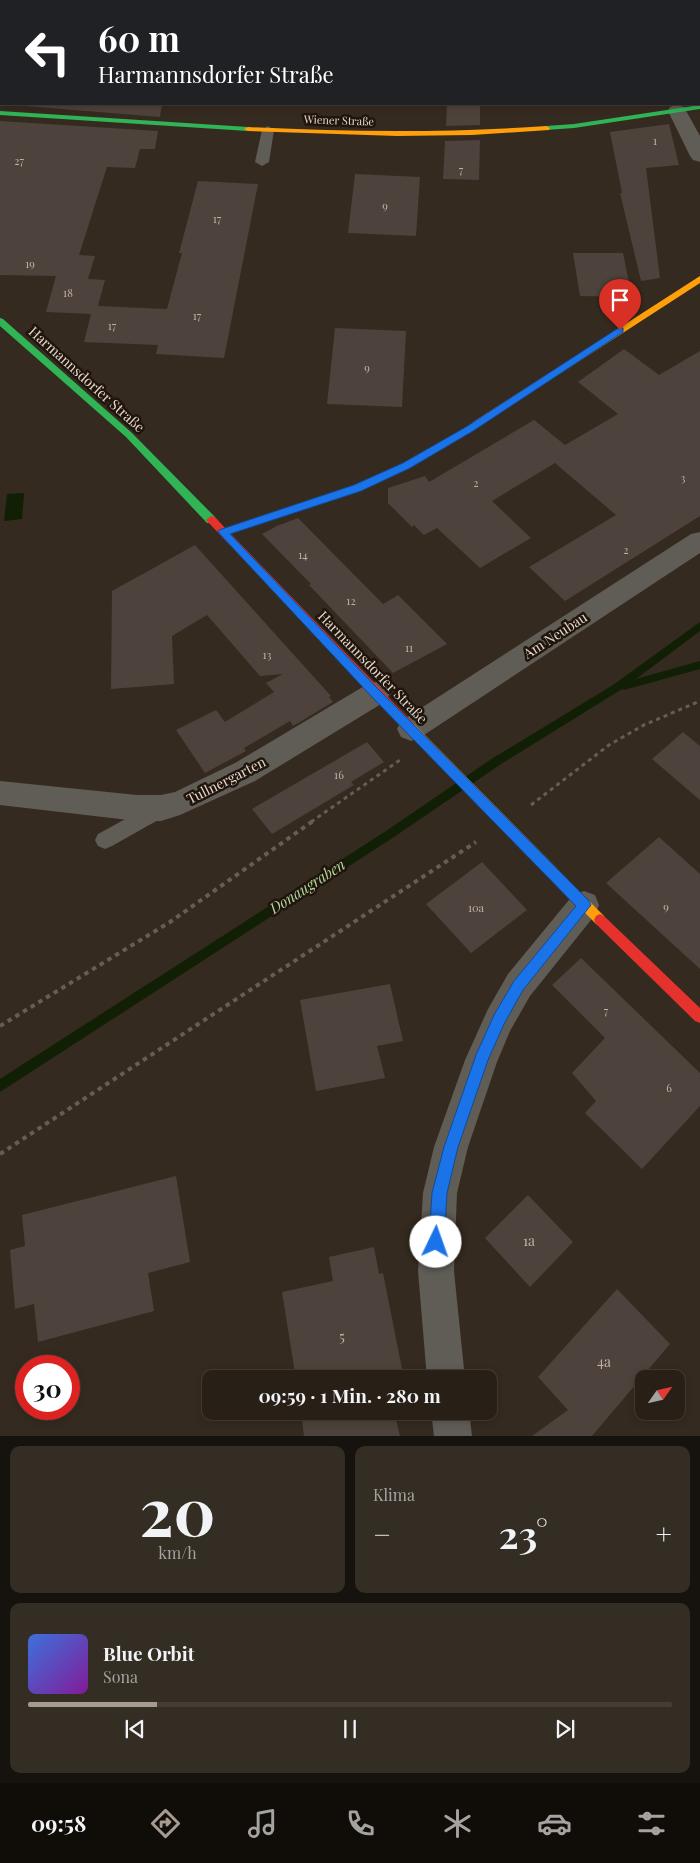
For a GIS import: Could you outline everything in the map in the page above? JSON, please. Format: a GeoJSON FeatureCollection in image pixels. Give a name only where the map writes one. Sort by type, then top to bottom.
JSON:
{"type":"FeatureCollection","features":[{"type":"Feature","properties":{"kind":"street","name":"Wiener Straße"},"geometry":{"type":"LineString","coordinates":[[0,113],[268,130],[364,134],[472,133],[574,126],[700,107]]}},
{"type":"Feature","properties":{"kind":"street"},"geometry":{"type":"LineString","coordinates":[[677,111],[700,156]]}},
{"type":"Feature","properties":{"kind":"street"},"geometry":{"type":"LineString","coordinates":[[223,532],[357,488],[407,466],[469,429],[700,279]]}},
{"type":"Feature","properties":{"kind":"street","name":"Harmannsdorfer Straße"},"geometry":{"type":"LineString","coordinates":[[0,320],[128,435],[504,824],[584,905],[700,1017]]}},
{"type":"Feature","properties":{"kind":"street","name":"Am Neubau"},"geometry":{"type":"LineString","coordinates":[[422,740],[700,541]]}},
{"type":"Feature","properties":{"kind":"street","name":"Tullnergarten"},"geometry":{"type":"LineString","coordinates":[[0,793],[137,808],[161,808],[180,803],[245,772],[376,693]]}},
{"type":"Feature","properties":{"kind":"street"},"geometry":{"type":"LineString","coordinates":[[445,1370],[436,1271],[440,1193],[451,1147],[481,1060],[499,1020],[519,985],[584,905]]}},
{"type":"Feature","properties":{"kind":"street"},"geometry":{"type":"LineString","coordinates":[[451,1420],[453,1436]]}},
{"type":"Feature","properties":{"kind":"lane"},"geometry":{"type":"LineString","coordinates":[[262,162],[268,130]]}},
{"type":"Feature","properties":{"kind":"lane"},"geometry":{"type":"LineString","coordinates":[[105,840],[161,808]]}},
{"type":"Feature","properties":{"kind":"path"},"geometry":{"type":"LineString","coordinates":[[0,1154],[504,824],[610,745],[644,725],[700,701]]}},
{"type":"Feature","properties":{"kind":"path"},"geometry":{"type":"LineString","coordinates":[[0,1026],[170,922],[422,740]]}},
{"type":"Feature","properties":{"kind":"shaded area"},"geometry":{"type":"Polygon","coordinates":[[[24,493],[22,519],[4,521],[7,494],[24,493]]]}},
{"type":"Feature","properties":{"kind":"building"},"geometry":{"type":"Polygon","coordinates":[[[12,105],[162,105],[160,117],[12,105]]]}},
{"type":"Feature","properties":{"kind":"building"},"geometry":{"type":"Polygon","coordinates":[[[447,105],[480,105],[480,125],[446,126],[447,105]]]}},
{"type":"Feature","properties":{"kind":"building"},"geometry":{"type":"Polygon","coordinates":[[[0,121],[158,131],[155,149],[140,149],[135,168],[107,167],[79,255],[95,256],[88,279],[105,280],[98,306],[167,309],[182,253],[179,253],[198,181],[258,184],[224,358],[156,354],[158,345],[84,342],[91,314],[46,312],[56,276],[0,275],[0,121]]]}},
{"type":"Feature","properties":{"kind":"building"},"geometry":{"type":"Polygon","coordinates":[[[669,124],[679,165],[646,168],[660,278],[641,281],[620,193],[622,193],[610,132],[669,124]]]}},
{"type":"Feature","properties":{"kind":"building"},"geometry":{"type":"Polygon","coordinates":[[[480,140],[479,180],[443,179],[445,141],[480,140]]]}},
{"type":"Feature","properties":{"kind":"building"},"geometry":{"type":"Polygon","coordinates":[[[355,174],[420,177],[416,236],[348,233],[355,174]]]}},
{"type":"Feature","properties":{"kind":"building"},"geometry":{"type":"Polygon","coordinates":[[[573,253],[623,253],[632,297],[580,296],[573,253]]]}},
{"type":"Feature","properties":{"kind":"building"},"geometry":{"type":"Polygon","coordinates":[[[335,328],[406,331],[402,407],[327,404],[335,328]]]}},
{"type":"Feature","properties":{"kind":"building"},"geometry":{"type":"Polygon","coordinates":[[[624,349],[659,375],[700,351],[700,516],[565,601],[529,567],[616,515],[555,463],[492,501],[531,538],[480,568],[437,528],[424,535],[414,525],[412,527],[388,503],[388,488],[425,476],[429,482],[534,420],[565,445],[618,414],[578,382],[624,349]]]}},
{"type":"Feature","properties":{"kind":"building"},"geometry":{"type":"Polygon","coordinates":[[[298,518],[383,604],[398,595],[447,644],[393,673],[262,534],[298,518]]]}},
{"type":"Feature","properties":{"kind":"building"},"geometry":{"type":"Polygon","coordinates":[[[195,545],[331,696],[329,697],[333,702],[293,726],[290,721],[244,748],[246,751],[205,773],[176,730],[216,710],[225,722],[274,692],[266,683],[283,674],[260,676],[207,615],[172,636],[174,684],[111,689],[112,591],[195,545]]]}},
{"type":"Feature","properties":{"kind":"building"},"geometry":{"type":"Polygon","coordinates":[[[683,732],[700,746],[700,800],[652,759],[683,732]]]}},
{"type":"Feature","properties":{"kind":"building"},"geometry":{"type":"Polygon","coordinates":[[[367,742],[384,762],[351,782],[354,785],[272,834],[252,809],[367,742]]]}},
{"type":"Feature","properties":{"kind":"building"},"geometry":{"type":"Polygon","coordinates":[[[659,837],[700,874],[700,969],[606,883],[659,837]]]}},
{"type":"Feature","properties":{"kind":"building"},"geometry":{"type":"Polygon","coordinates":[[[482,862],[527,910],[471,953],[426,904],[482,862]]]}},
{"type":"Feature","properties":{"kind":"building"},"geometry":{"type":"Polygon","coordinates":[[[581,958],[700,1073],[700,1106],[642,1169],[585,1113],[596,1101],[572,1073],[605,1038],[552,985],[581,958]]]}},
{"type":"Feature","properties":{"kind":"building"},"geometry":{"type":"Polygon","coordinates":[[[390,984],[403,1041],[377,1046],[385,1078],[316,1091],[300,1000],[390,984]]]}},
{"type":"Feature","properties":{"kind":"building"},"geometry":{"type":"Polygon","coordinates":[[[176,1176],[190,1262],[148,1273],[154,1311],[38,1342],[34,1304],[15,1309],[10,1250],[25,1246],[22,1215],[176,1176]]]}},
{"type":"Feature","properties":{"kind":"building"},"geometry":{"type":"Polygon","coordinates":[[[528,1195],[573,1242],[530,1287],[485,1238],[528,1195]]]}},
{"type":"Feature","properties":{"kind":"building"},"geometry":{"type":"Polygon","coordinates":[[[374,1247],[379,1274],[383,1273],[402,1370],[295,1370],[282,1292],[333,1281],[329,1257],[374,1247]]]}},
{"type":"Feature","properties":{"kind":"building"},"geometry":{"type":"Polygon","coordinates":[[[617,1289],[670,1344],[648,1370],[635,1370],[635,1385],[592,1436],[532,1436],[568,1410],[538,1377],[617,1289]]]}},
{"type":"Feature","properties":{"kind":"building"},"geometry":{"type":"Polygon","coordinates":[[[302,1420],[396,1420],[400,1436],[304,1436],[302,1420]]]}},
{"type":"Feature","properties":{"kind":"waterway","name":"Donaugraben"},"geometry":{"type":"LineString","coordinates":[[0,1086],[390,834],[497,761],[616,688],[700,626]]}},
{"type":"Feature","properties":{"kind":"waterway","name":"Donaugraben"},"geometry":{"type":"LineString","coordinates":[[624,686],[700,665]]}},
{"type":"Feature","properties":{"kind":"traffic: fast"},"geometry":{"type":"LineString","coordinates":[[546,128],[574,126],[700,107]]}},
{"type":"Feature","properties":{"kind":"traffic: fast"},"geometry":{"type":"LineString","coordinates":[[0,113],[248,129]]}},
{"type":"Feature","properties":{"kind":"traffic: fast"},"geometry":{"type":"LineString","coordinates":[[0,321],[129,435],[211,520]]}},
{"type":"Feature","properties":{"kind":"traffic: slow"},"geometry":{"type":"LineString","coordinates":[[248,129],[397,134],[509,131],[546,128]]}},
{"type":"Feature","properties":{"kind":"traffic: slow"},"geometry":{"type":"LineString","coordinates":[[476,424],[700,279]]}},
{"type":"Feature","properties":{"kind":"traffic: slow"},"geometry":{"type":"LineString","coordinates":[[409,726],[600,920]]}},
{"type":"Feature","properties":{"kind":"traffic: jam"},"geometry":{"type":"LineString","coordinates":[[223,532],[357,488],[407,466],[476,424]]}},
{"type":"Feature","properties":{"kind":"traffic: jam"},"geometry":{"type":"LineString","coordinates":[[211,520],[409,726]]}},
{"type":"Feature","properties":{"kind":"traffic: jam"},"geometry":{"type":"LineString","coordinates":[[600,920],[700,1017]]}},
{"type":"Feature","properties":{"kind":"route"},"geometry":{"type":"LineString","coordinates":[[436,1242],[440,1193],[451,1147],[481,1060],[499,1020],[519,985],[584,905],[376,693],[223,532],[357,488],[407,466],[469,429],[620,330]]}}]}
